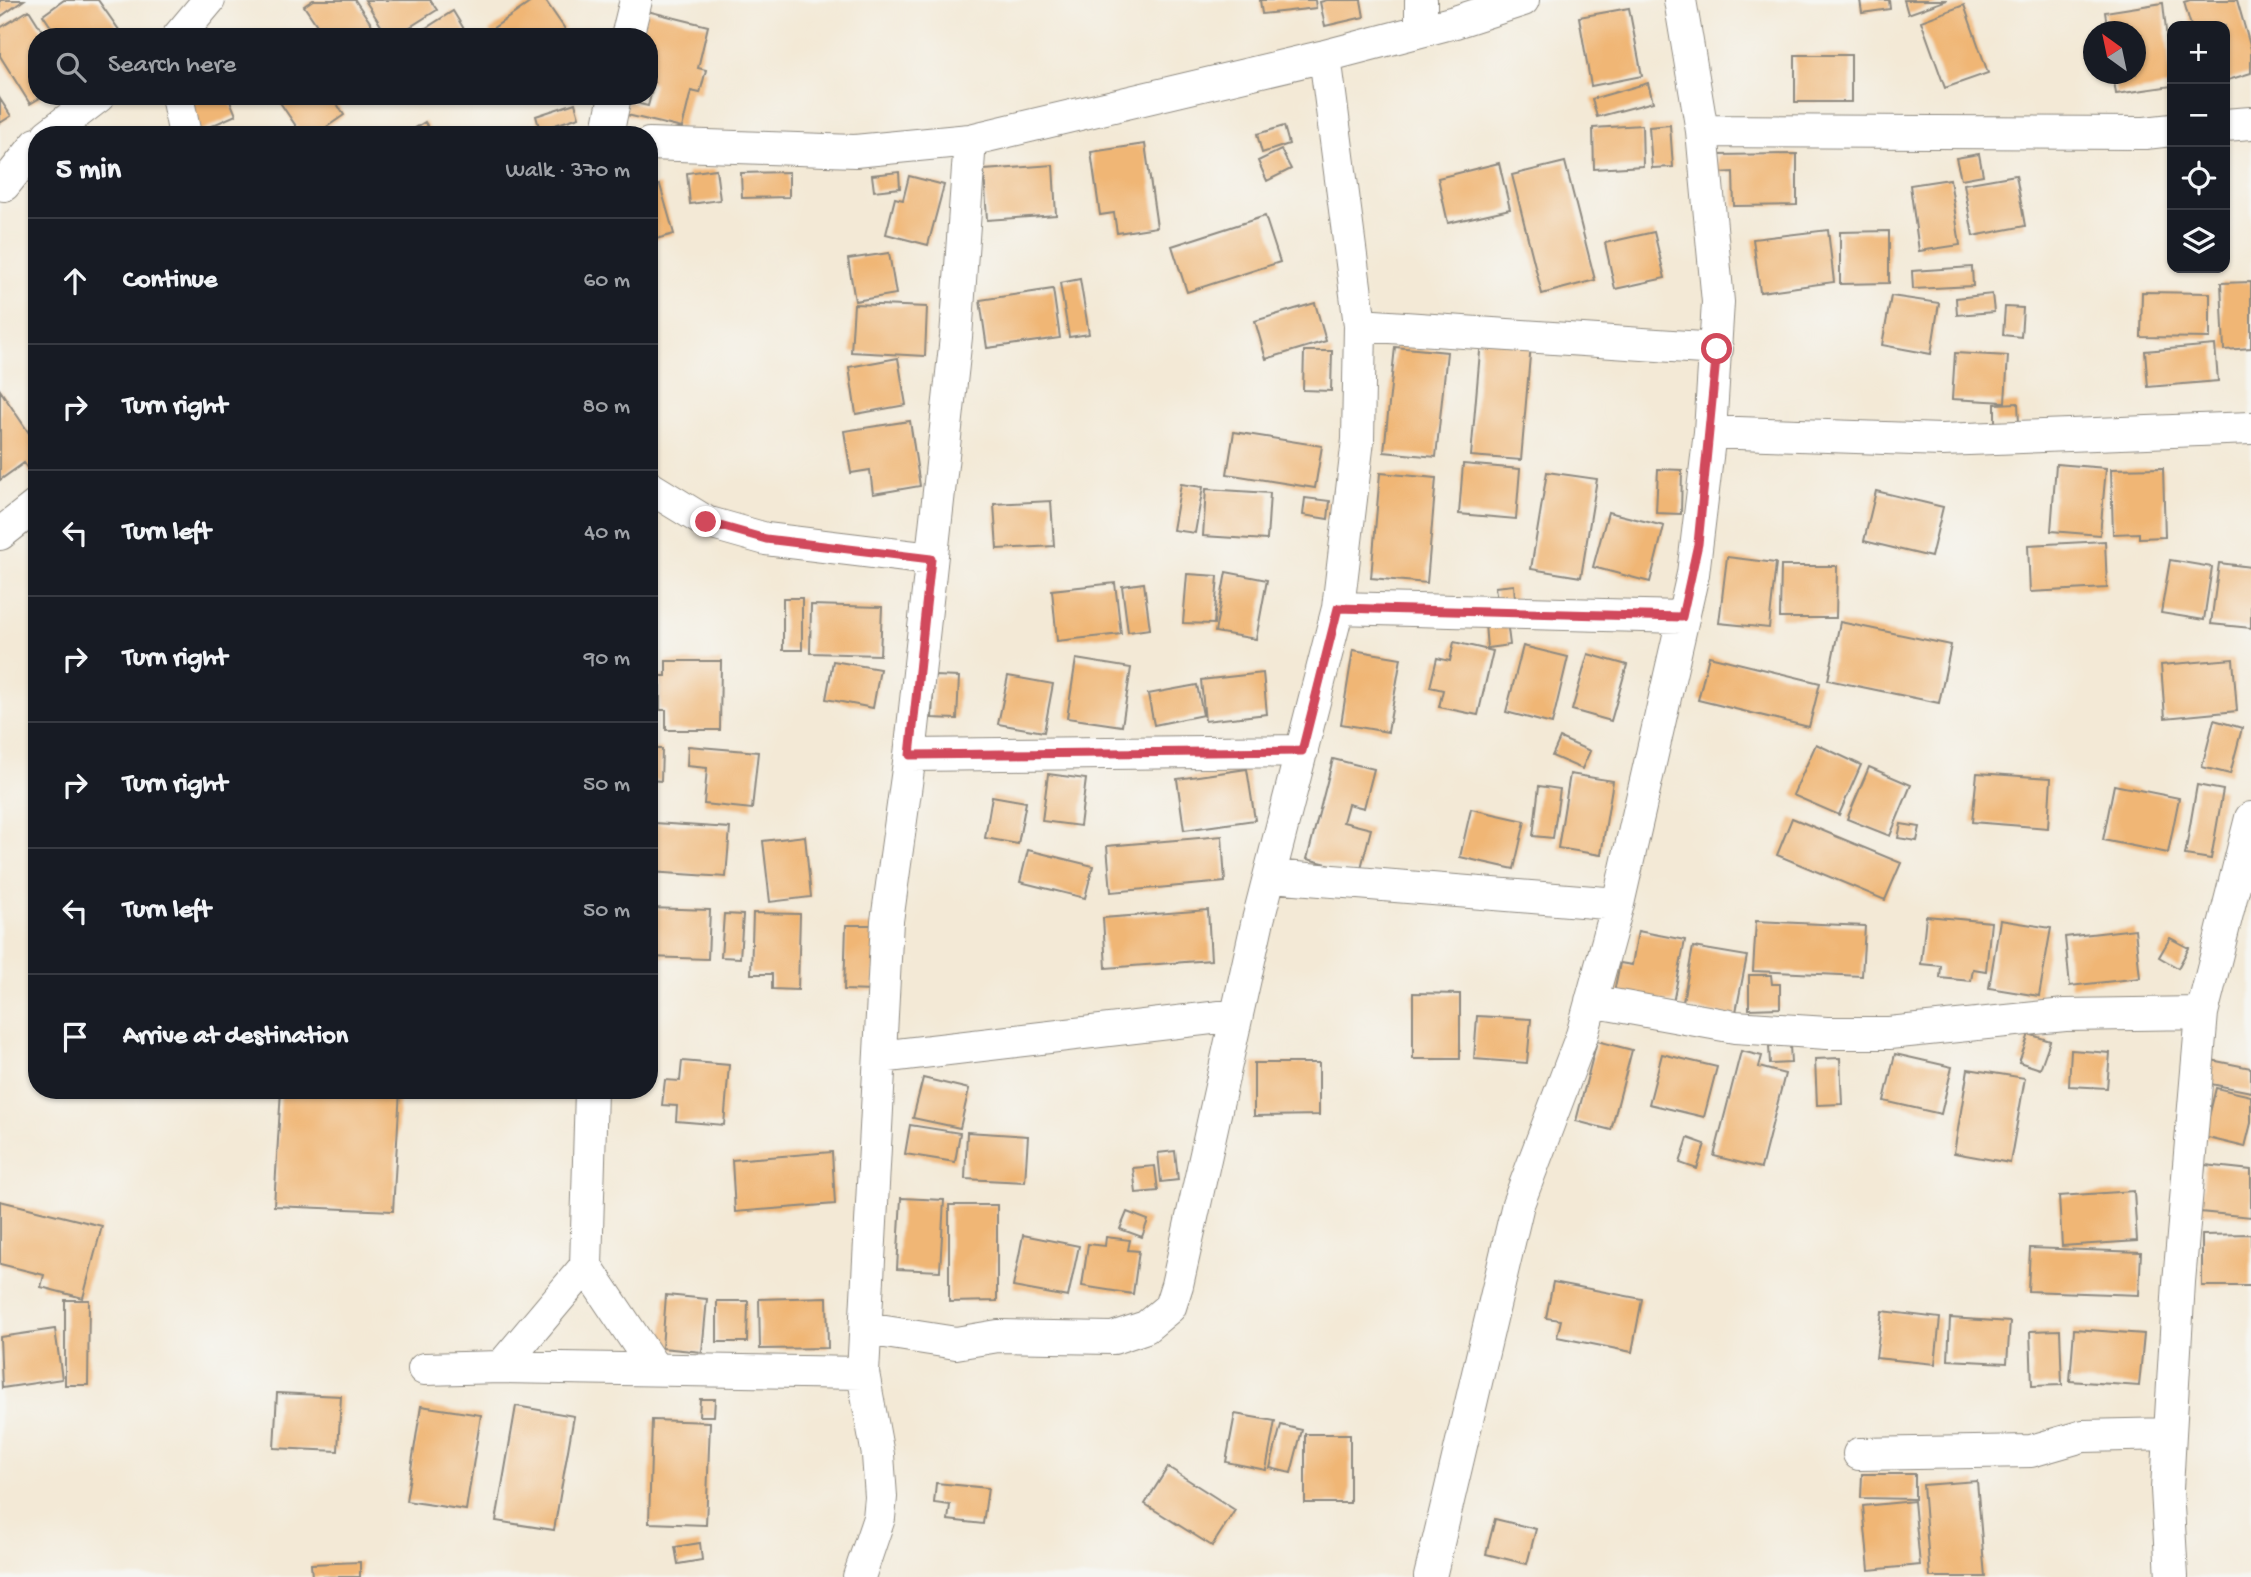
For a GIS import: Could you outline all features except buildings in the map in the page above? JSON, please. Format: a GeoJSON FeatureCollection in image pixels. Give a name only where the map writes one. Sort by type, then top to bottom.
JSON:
{"type":"FeatureCollection","features":[{"type":"Feature","properties":{"kind":"street"},"geometry":{"type":"LineString","coordinates":[[186,28],[209,0]]}},
{"type":"Feature","properties":{"kind":"street"},"geometry":{"type":"LineString","coordinates":[[629,28],[636,0]]}},
{"type":"Feature","properties":{"kind":"street"},"geometry":{"type":"LineString","coordinates":[[658,144],[855,151],[970,140],[1325,55],[1421,15],[1523,0]]}},
{"type":"Feature","properties":{"kind":"street"},"geometry":{"type":"LineString","coordinates":[[1430,1577],[1518,1204],[1582,1035],[1618,904],[1693,573],[1717,349],[1716,254],[1702,131],[1680,0]]}},
{"type":"Feature","properties":{"kind":"street"},"geometry":{"type":"LineString","coordinates":[[866,1329],[956,1343],[998,1336],[1113,1338],[1146,1327],[1170,1307],[1237,1015],[1338,608],[1358,440],[1360,325],[1325,55]]}},
{"type":"Feature","properties":{"kind":"street"},"geometry":{"type":"LineString","coordinates":[[60,126],[87,105]]}},
{"type":"Feature","properties":{"kind":"street"},"geometry":{"type":"LineString","coordinates":[[179,105],[183,126]]}},
{"type":"Feature","properties":{"kind":"street"},"geometry":{"type":"LineString","coordinates":[[609,126],[613,105]]}},
{"type":"Feature","properties":{"kind":"street"},"geometry":{"type":"LineString","coordinates":[[2230,125],[2251,123]]}},
{"type":"Feature","properties":{"kind":"street"},"geometry":{"type":"LineString","coordinates":[[1702,131],[2145,133],[2167,131]]}},
{"type":"Feature","properties":{"kind":"street"},"geometry":{"type":"LineString","coordinates":[[859,1577],[876,1529],[881,1497],[878,1455],[863,1373],[887,922],[910,755],[956,337],[970,140]]}},
{"type":"Feature","properties":{"kind":"street"},"geometry":{"type":"LineString","coordinates":[[2,186],[28,155]]}},
{"type":"Feature","properties":{"kind":"street"},"geometry":{"type":"LineString","coordinates":[[2,186],[28,182]]}},
{"type":"Feature","properties":{"kind":"street"},"geometry":{"type":"LineString","coordinates":[[1360,325],[1717,349]]}},
{"type":"Feature","properties":{"kind":"street"},"geometry":{"type":"LineString","coordinates":[[1710,432],[1942,440],[2251,428]]}},
{"type":"Feature","properties":{"kind":"street"},"geometry":{"type":"LineString","coordinates":[[658,493],[706,522],[766,539],[931,559]]}},
{"type":"Feature","properties":{"kind":"street"},"geometry":{"type":"LineString","coordinates":[[0,534],[28,512]]}},
{"type":"Feature","properties":{"kind":"street"},"geometry":{"type":"LineString","coordinates":[[1338,608],[1682,617]]}},
{"type":"Feature","properties":{"kind":"street"},"geometry":{"type":"LineString","coordinates":[[910,755],[1302,751]]}},
{"type":"Feature","properties":{"kind":"street"},"geometry":{"type":"LineString","coordinates":[[2172,1577],[2167,1489],[2179,1282],[2202,1013],[2251,818]]}},
{"type":"Feature","properties":{"kind":"street"},"geometry":{"type":"LineString","coordinates":[[1271,876],[1618,904]]}},
{"type":"Feature","properties":{"kind":"street"},"geometry":{"type":"LineString","coordinates":[[1591,1001],[1735,1027],[1827,1033],[1889,1033],[2065,1015],[2202,1013]]}},
{"type":"Feature","properties":{"kind":"street"},"geometry":{"type":"LineString","coordinates":[[880,1057],[1237,1015]]}},
{"type":"Feature","properties":{"kind":"street"},"geometry":{"type":"LineString","coordinates":[[591,1099],[586,1266],[655,1369]]}},
{"type":"Feature","properties":{"kind":"street"},"geometry":{"type":"LineString","coordinates":[[501,1367],[586,1266]]}},
{"type":"Feature","properties":{"kind":"street"},"geometry":{"type":"LineString","coordinates":[[424,1369],[501,1367],[863,1373]]}},
{"type":"Feature","properties":{"kind":"street"},"geometry":{"type":"LineString","coordinates":[[1859,1454],[2031,1451],[2083,1436],[2170,1434]]}},
{"type":"Feature","properties":{"kind":"route"},"geometry":{"type":"LineString","coordinates":[[706,522],[766,539],[931,559],[910,755],[1302,751],[1338,608],[1682,617],[1698,544],[1717,349]]}}]}
